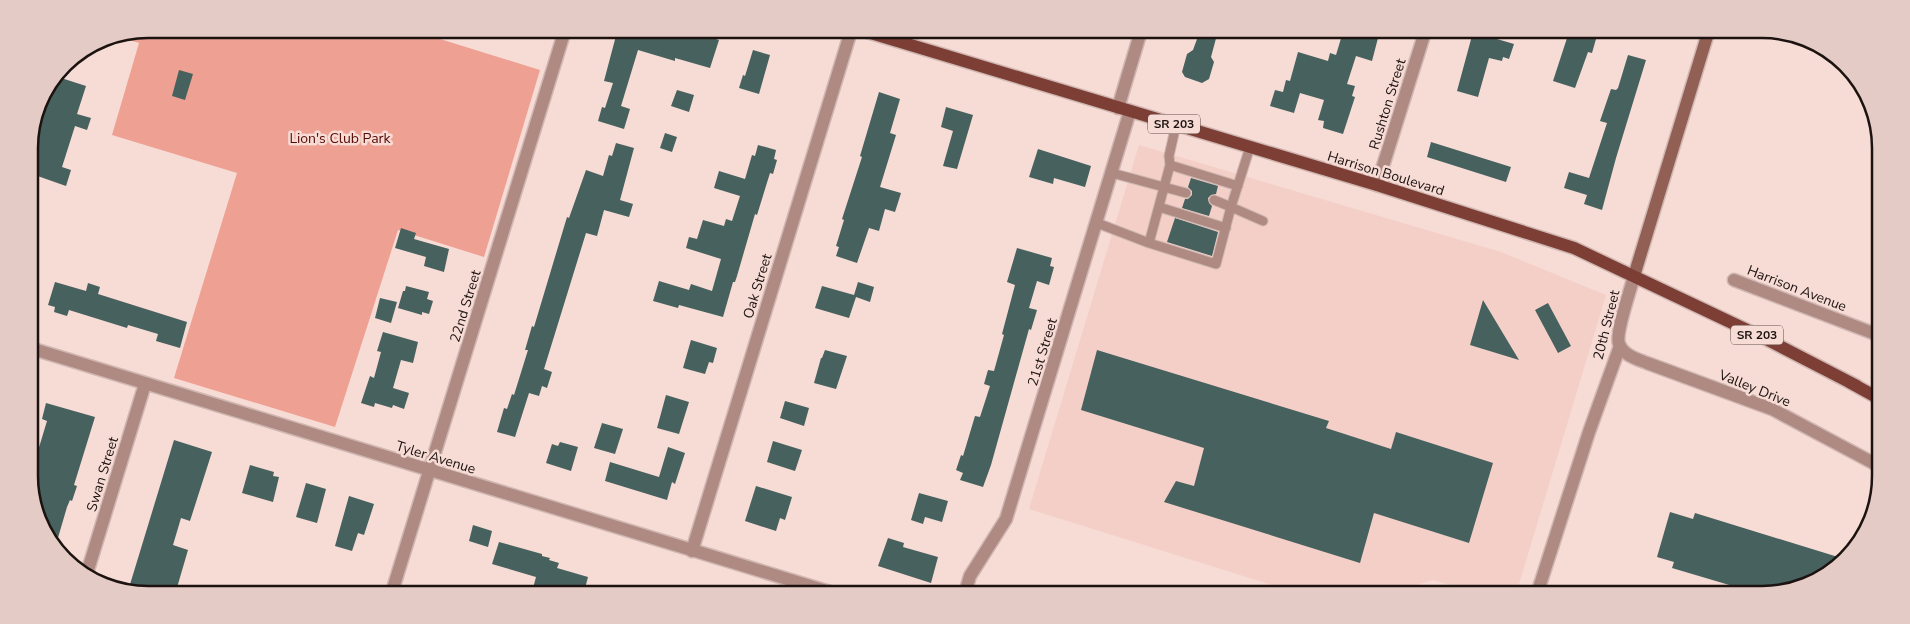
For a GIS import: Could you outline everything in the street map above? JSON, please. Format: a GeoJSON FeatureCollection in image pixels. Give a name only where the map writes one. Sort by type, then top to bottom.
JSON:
{"type":"FeatureCollection","features":[{"type":"Feature","properties":{"kind":"main road","name":"Harrison Boulevard"},"geometry":{"type":"LineString","coordinates":[[890,38],[1377,185],[1574,248],[1766,339],[1872,395]]}},
{"type":"Feature","properties":{"kind":"main road","name":"20th Street"},"geometry":{"type":"LineString","coordinates":[[1634,276],[1706,38]]}},
{"type":"Feature","properties":{"kind":"street","name":"22nd Street"},"geometry":{"type":"LineString","coordinates":[[394,586],[563,38]]}},
{"type":"Feature","properties":{"kind":"street","name":"Oak Street"},"geometry":{"type":"LineString","coordinates":[[692,550],[849,38]]}},
{"type":"Feature","properties":{"kind":"street","name":"21st Street"},"geometry":{"type":"LineString","coordinates":[[967,586],[970,576],[1006,519],[1112,173],[1139,38]]}},
{"type":"Feature","properties":{"kind":"street","name":"Rushton Street"},"geometry":{"type":"LineString","coordinates":[[1377,185],[1423,38]]}},
{"type":"Feature","properties":{"kind":"street","name":"20th Street"},"geometry":{"type":"LineString","coordinates":[[1540,586],[1589,432],[1620,346],[1618,335],[1634,276]]}},
{"type":"Feature","properties":{"kind":"street","name":"Harrison Avenue"},"geometry":{"type":"LineString","coordinates":[[1734,280],[1872,333]]}},
{"type":"Feature","properties":{"kind":"street","name":"Valley Drive"},"geometry":{"type":"LineString","coordinates":[[1620,346],[1637,359],[1772,409],[1872,462]]}},
{"type":"Feature","properties":{"kind":"street","name":"Tyler Avenue"},"geometry":{"type":"LineString","coordinates":[[38,351],[810,586]]}},
{"type":"Feature","properties":{"kind":"street","name":"Swan Street"},"geometry":{"type":"LineString","coordinates":[[87,569],[145,384]]}},
{"type":"Feature","properties":{"kind":"lane"},"geometry":{"type":"LineString","coordinates":[[1149,243],[1170,165],[1169,156],[1176,125]]}},
{"type":"Feature","properties":{"kind":"lane"},"geometry":{"type":"LineString","coordinates":[[1097,223],[1149,243],[1216,264],[1231,207],[1250,147]]}},
{"type":"Feature","properties":{"kind":"lane"},"geometry":{"type":"LineString","coordinates":[[1170,165],[1238,186]]}},
{"type":"Feature","properties":{"kind":"lane"},"geometry":{"type":"LineString","coordinates":[[1112,173],[1186,193]]}},
{"type":"Feature","properties":{"kind":"lane"},"geometry":{"type":"LineString","coordinates":[[1214,200],[1263,221]]}},
{"type":"Feature","properties":{"kind":"lane"},"geometry":{"type":"LineString","coordinates":[[1158,208],[1226,228]]}},
{"type":"Feature","properties":{"kind":"shaded area"},"geometry":{"type":"Polygon","coordinates":[[[1139,145],[1501,252],[1606,295],[1518,586],[1454,586],[1433,580],[1413,586],[1275,586],[1029,509],[1139,145]]]}},
{"type":"Feature","properties":{"kind":"green space","name":"Lion's Club Park"},"geometry":{"type":"Polygon","coordinates":[[[437,38],[540,70],[484,257],[398,230],[335,427],[174,378],[237,173],[112,135],[139,43],[127,39],[437,38]]]}},
{"type":"Feature","properties":{"kind":"building"},"geometry":{"type":"Polygon","coordinates":[[[615,38],[716,38],[719,40],[710,68],[675,58],[675,61],[638,50],[621,106],[630,109],[624,129],[598,121],[602,107],[605,108],[613,83],[604,81],[615,38]]]}},
{"type":"Feature","properties":{"kind":"building"},"geometry":{"type":"Polygon","coordinates":[[[1197,38],[1216,38],[1211,57],[1214,62],[1209,79],[1202,83],[1185,77],[1182,72],[1187,54],[1193,50],[1197,38]]]}},
{"type":"Feature","properties":{"kind":"building"},"geometry":{"type":"Polygon","coordinates":[[[1341,38],[1378,38],[1372,61],[1356,56],[1347,84],[1355,86],[1352,96],[1355,97],[1343,134],[1323,128],[1324,121],[1318,120],[1324,100],[1300,93],[1294,113],[1270,106],[1275,90],[1283,92],[1286,80],[1290,81],[1298,52],[1328,61],[1330,53],[1336,55],[1341,38]]]}},
{"type":"Feature","properties":{"kind":"building"},"geometry":{"type":"Polygon","coordinates":[[[1471,38],[1494,38],[1514,44],[1509,59],[1503,57],[1502,61],[1489,58],[1478,97],[1457,91],[1471,38]]]}},
{"type":"Feature","properties":{"kind":"building"},"geometry":{"type":"Polygon","coordinates":[[[1567,38],[1596,39],[1592,53],[1588,52],[1575,88],[1553,81],[1567,38]]]}},
{"type":"Feature","properties":{"kind":"building"},"geometry":{"type":"Polygon","coordinates":[[[753,50],[770,55],[759,94],[739,88],[753,50]]]}},
{"type":"Feature","properties":{"kind":"building"},"geometry":{"type":"Polygon","coordinates":[[[1628,55],[1646,60],[1602,210],[1584,204],[1587,195],[1564,188],[1569,172],[1589,178],[1607,123],[1600,121],[1611,89],[1616,90],[1618,88],[1628,55]]]}},
{"type":"Feature","properties":{"kind":"building"},"geometry":{"type":"Polygon","coordinates":[[[179,70],[193,74],[185,100],[172,96],[179,70]]]}},
{"type":"Feature","properties":{"kind":"building"},"geometry":{"type":"Polygon","coordinates":[[[62,78],[86,86],[77,114],[91,118],[87,130],[75,126],[62,167],[71,170],[66,186],[38,176],[38,133],[41,119],[52,92],[62,78]]]}},
{"type":"Feature","properties":{"kind":"building"},"geometry":{"type":"Polygon","coordinates":[[[677,90],[694,95],[689,112],[671,106],[677,90]]]}},
{"type":"Feature","properties":{"kind":"building"},"geometry":{"type":"Polygon","coordinates":[[[879,92],[900,99],[890,133],[896,135],[880,187],[901,193],[895,212],[885,209],[879,231],[869,228],[857,263],[836,256],[839,247],[836,246],[879,92]]]}},
{"type":"Feature","properties":{"kind":"building"},"geometry":{"type":"Polygon","coordinates":[[[946,107],[973,115],[957,169],[943,166],[953,131],[941,127],[946,107]]]}},
{"type":"Feature","properties":{"kind":"building"},"geometry":{"type":"Polygon","coordinates":[[[665,133],[677,137],[672,152],[660,148],[665,133]]]}},
{"type":"Feature","properties":{"kind":"building"},"geometry":{"type":"Polygon","coordinates":[[[1431,142],[1511,167],[1506,182],[1427,157],[1431,142]]]}},
{"type":"Feature","properties":{"kind":"building"},"geometry":{"type":"Polygon","coordinates":[[[616,143],[634,148],[620,200],[633,204],[629,217],[604,210],[597,236],[586,233],[544,369],[552,372],[547,388],[542,386],[539,396],[529,393],[515,437],[497,432],[504,408],[507,409],[512,394],[514,395],[528,350],[525,350],[532,326],[534,327],[567,217],[569,218],[586,170],[603,176],[609,155],[612,156],[616,143]]]}},
{"type":"Feature","properties":{"kind":"building"},"geometry":{"type":"Polygon","coordinates":[[[758,145],[776,150],[774,159],[777,160],[773,174],[770,173],[757,215],[755,214],[723,317],[679,305],[678,308],[653,301],[659,281],[689,290],[691,284],[712,291],[721,259],[686,248],[689,237],[697,239],[703,220],[724,226],[726,219],[732,221],[740,196],[714,188],[719,171],[745,179],[752,155],[755,156],[758,145]]]}},
{"type":"Feature","properties":{"kind":"building"},"geometry":{"type":"Polygon","coordinates":[[[1038,149],[1091,166],[1085,187],[1054,178],[1053,184],[1029,177],[1038,149]]]}},
{"type":"Feature","properties":{"kind":"building"},"geometry":{"type":"Polygon","coordinates":[[[1191,178],[1218,186],[1216,194],[1208,198],[1212,206],[1209,216],[1182,208],[1185,199],[1192,195],[1192,191],[1188,187],[1191,178]]]}},
{"type":"Feature","properties":{"kind":"building"},"geometry":{"type":"Polygon","coordinates":[[[1175,218],[1218,232],[1212,256],[1167,242],[1175,218]]]}},
{"type":"Feature","properties":{"kind":"building"},"geometry":{"type":"Polygon","coordinates":[[[401,228],[416,233],[414,239],[449,249],[444,272],[424,266],[426,257],[395,248],[401,228]]]}},
{"type":"Feature","properties":{"kind":"building"},"geometry":{"type":"Polygon","coordinates":[[[1017,248],[1052,258],[1050,266],[1054,267],[1049,285],[1037,281],[1029,308],[1037,310],[1031,330],[1029,329],[991,465],[983,487],[960,480],[963,473],[956,470],[961,455],[963,456],[975,416],[980,417],[990,386],[984,384],[988,370],[994,371],[1004,335],[1002,334],[1015,285],[1007,282],[1017,248]]]}},
{"type":"Feature","properties":{"kind":"building"},"geometry":{"type":"Polygon","coordinates":[[[55,282],[86,291],[88,283],[100,287],[98,294],[187,322],[180,348],[156,341],[158,334],[128,325],[127,328],[69,310],[67,316],[54,312],[55,307],[48,305],[55,282]]]}},
{"type":"Feature","properties":{"kind":"building"},"geometry":{"type":"Polygon","coordinates":[[[858,282],[874,287],[870,302],[856,297],[849,318],[815,308],[822,286],[854,295],[858,282]]]}},
{"type":"Feature","properties":{"kind":"building"},"geometry":{"type":"Polygon","coordinates":[[[406,286],[429,292],[427,299],[433,301],[429,314],[422,312],[422,315],[398,308],[406,286]]]}},
{"type":"Feature","properties":{"kind":"building"},"geometry":{"type":"Polygon","coordinates":[[[380,298],[397,302],[391,323],[375,318],[380,298]]]}},
{"type":"Feature","properties":{"kind":"building"},"geometry":{"type":"Polygon","coordinates":[[[1483,300],[1519,360],[1470,345],[1483,300]]]}},
{"type":"Feature","properties":{"kind":"building"},"geometry":{"type":"Polygon","coordinates":[[[1548,303],[1571,346],[1558,353],[1535,310],[1548,303]]]}},
{"type":"Feature","properties":{"kind":"building"},"geometry":{"type":"Polygon","coordinates":[[[383,332],[418,342],[413,363],[401,360],[393,388],[409,393],[404,409],[393,405],[392,408],[375,403],[374,407],[361,403],[370,376],[374,378],[381,352],[377,351],[383,332]]]}},
{"type":"Feature","properties":{"kind":"building"},"geometry":{"type":"Polygon","coordinates":[[[691,340],[717,348],[713,363],[709,362],[705,374],[683,368],[691,340]]]}},
{"type":"Feature","properties":{"kind":"building"},"geometry":{"type":"Polygon","coordinates":[[[825,350],[847,356],[836,389],[814,383],[825,350]]]}},
{"type":"Feature","properties":{"kind":"building"},"geometry":{"type":"Polygon","coordinates":[[[1097,350],[1329,421],[1326,428],[1391,449],[1396,432],[1493,463],[1469,543],[1374,513],[1360,563],[1164,502],[1176,481],[1194,486],[1204,448],[1081,410],[1097,350]]]}},
{"type":"Feature","properties":{"kind":"building"},"geometry":{"type":"Polygon","coordinates":[[[666,395],[689,402],[679,434],[657,428],[666,395]]]}},
{"type":"Feature","properties":{"kind":"building"},"geometry":{"type":"Polygon","coordinates":[[[785,401],[809,408],[804,426],[780,418],[785,401]]]}},
{"type":"Feature","properties":{"kind":"building"},"geometry":{"type":"Polygon","coordinates":[[[46,403],[95,417],[74,485],[77,486],[72,501],[70,500],[67,507],[57,540],[43,512],[38,491],[38,451],[47,421],[42,419],[46,403]]]}},
{"type":"Feature","properties":{"kind":"building"},"geometry":{"type":"Polygon","coordinates":[[[602,423],[623,429],[615,454],[594,448],[602,423]]]}},
{"type":"Feature","properties":{"kind":"building"},"geometry":{"type":"Polygon","coordinates":[[[174,440],[212,452],[190,521],[181,518],[173,545],[188,550],[177,586],[130,585],[174,440]]]}},
{"type":"Feature","properties":{"kind":"building"},"geometry":{"type":"Polygon","coordinates":[[[773,441],[802,450],[795,471],[767,462],[773,441]]]}},
{"type":"Feature","properties":{"kind":"building"},"geometry":{"type":"Polygon","coordinates":[[[560,442],[578,447],[571,471],[546,463],[552,444],[558,446],[560,442]]]}},
{"type":"Feature","properties":{"kind":"building"},"geometry":{"type":"Polygon","coordinates":[[[668,447],[685,453],[675,484],[672,482],[667,500],[605,481],[610,462],[659,477],[668,447]]]}},
{"type":"Feature","properties":{"kind":"building"},"geometry":{"type":"Polygon","coordinates":[[[250,465],[274,472],[273,476],[279,477],[273,502],[242,493],[250,465]]]}},
{"type":"Feature","properties":{"kind":"building"},"geometry":{"type":"Polygon","coordinates":[[[306,483],[326,489],[317,523],[296,517],[306,483]]]}},
{"type":"Feature","properties":{"kind":"building"},"geometry":{"type":"Polygon","coordinates":[[[756,486],[792,497],[785,520],[780,518],[776,531],[745,521],[756,486]]]}},
{"type":"Feature","properties":{"kind":"building"},"geometry":{"type":"Polygon","coordinates":[[[919,493],[948,501],[942,522],[925,517],[923,524],[911,520],[919,493]]]}},
{"type":"Feature","properties":{"kind":"building"},"geometry":{"type":"Polygon","coordinates":[[[349,496],[374,504],[364,535],[358,533],[352,551],[335,546],[349,496]]]}},
{"type":"Feature","properties":{"kind":"building"},"geometry":{"type":"Polygon","coordinates":[[[1670,512],[1693,519],[1695,513],[1837,557],[1818,572],[1805,578],[1770,586],[1733,586],[1672,568],[1674,562],[1657,557],[1670,512]]]}},
{"type":"Feature","properties":{"kind":"building"},"geometry":{"type":"Polygon","coordinates":[[[473,525],[492,531],[488,547],[469,541],[473,525]]]}},
{"type":"Feature","properties":{"kind":"building"},"geometry":{"type":"Polygon","coordinates":[[[888,538],[904,543],[903,547],[938,557],[931,583],[878,566],[888,538]]]}},
{"type":"Feature","properties":{"kind":"building"},"geometry":{"type":"Polygon","coordinates":[[[499,542],[542,554],[542,556],[550,558],[549,560],[559,563],[557,568],[588,577],[586,586],[534,586],[536,577],[492,564],[499,542]]]}}]}
